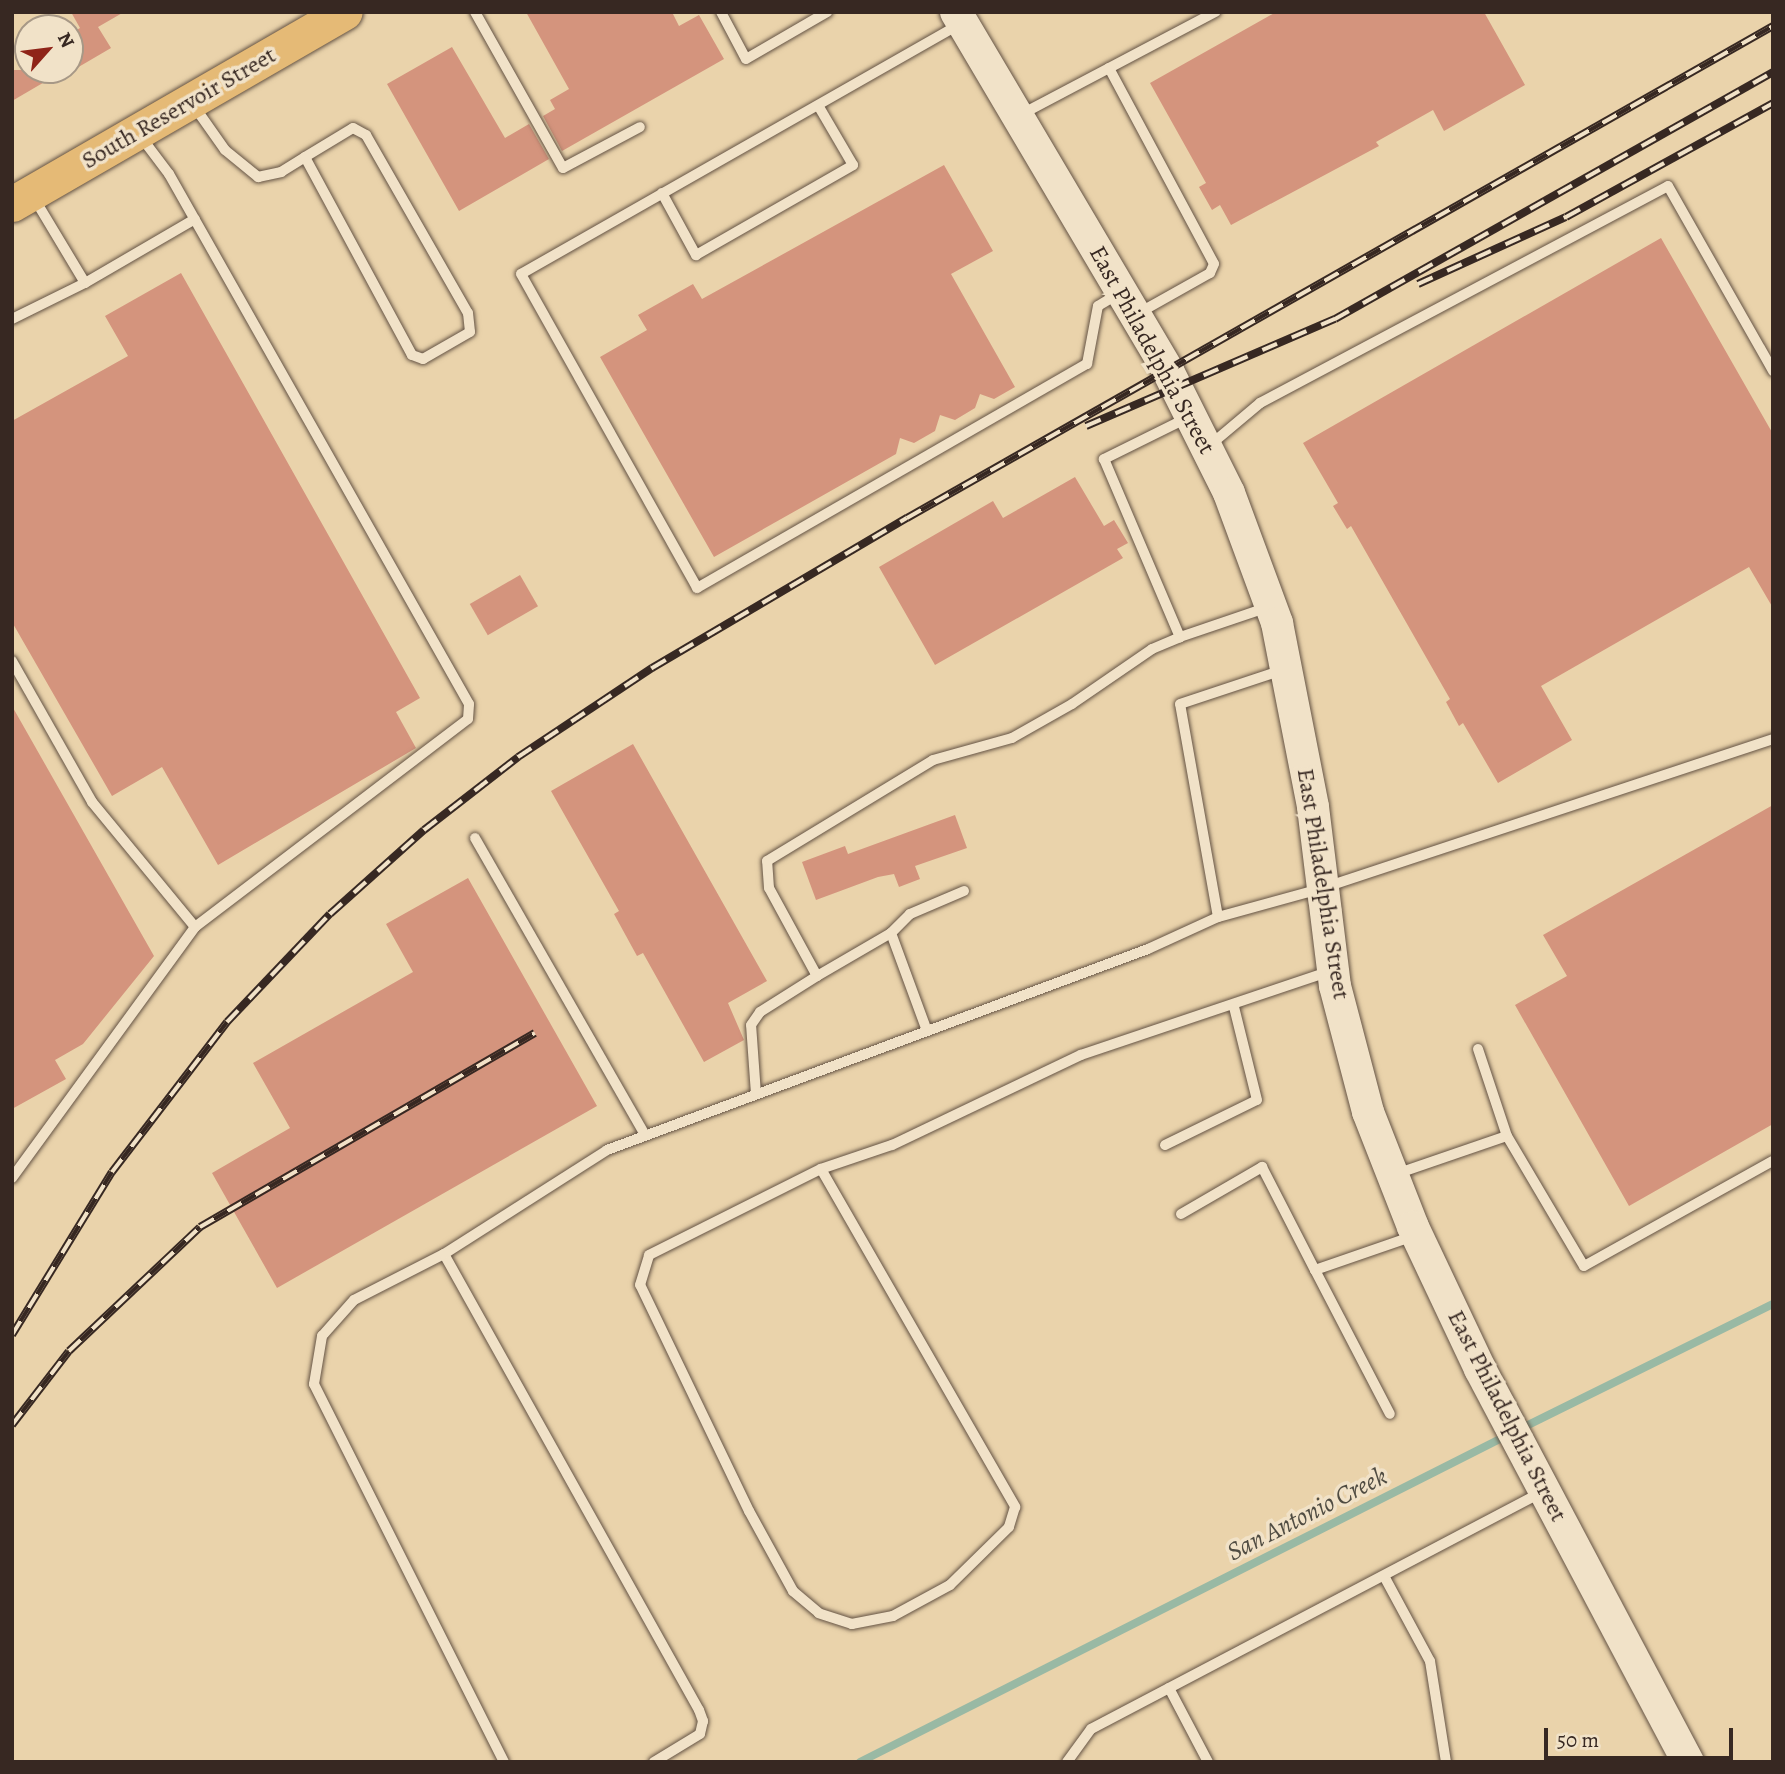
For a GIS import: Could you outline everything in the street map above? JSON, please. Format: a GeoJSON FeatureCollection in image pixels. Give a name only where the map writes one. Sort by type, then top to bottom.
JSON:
{"type":"FeatureCollection","features":[{"type":"Feature","properties":{"kind":"main road","name":"South Reservoir Street"},"geometry":{"type":"LineString","coordinates":[[22,198],[345,12]]}},
{"type":"Feature","properties":{"kind":"street","name":"East Philadelphia Street"},"geometry":{"type":"LineString","coordinates":[[959,18],[1128,303],[1191,416],[1229,493],[1270,606],[1286,669],[1313,807],[1333,970],[1368,1112],[1417,1235],[1544,1491],[1688,1762]]}},
{"type":"Feature","properties":{"kind":"lane"},"geometry":{"type":"LineString","coordinates":[[475,12],[563,168],[639,127]]}},
{"type":"Feature","properties":{"kind":"lane"},"geometry":{"type":"LineString","coordinates":[[721,12],[746,59],[827,12]]}},
{"type":"Feature","properties":{"kind":"lane"},"geometry":{"type":"LineString","coordinates":[[1018,116],[1215,12]]}},
{"type":"Feature","properties":{"kind":"lane"},"geometry":{"type":"LineString","coordinates":[[959,18],[818,105],[521,274],[697,588],[1087,365],[1098,306],[1128,303],[1210,273],[1214,264],[1109,68]]}},
{"type":"Feature","properties":{"kind":"lane"},"geometry":{"type":"LineString","coordinates":[[190,101],[225,150],[258,177],[281,172],[305,157],[353,128],[366,135],[468,313],[470,332],[423,359],[412,355],[305,157]]}},
{"type":"Feature","properties":{"kind":"lane"},"geometry":{"type":"LineString","coordinates":[[662,193],[696,255],[853,164],[818,105]]}},
{"type":"Feature","properties":{"kind":"lane"},"geometry":{"type":"LineString","coordinates":[[12,1178],[195,927],[468,719],[470,704],[195,219],[137,132]]}},
{"type":"Feature","properties":{"kind":"lane"},"geometry":{"type":"LineString","coordinates":[[1207,448],[1260,403],[1668,186],[1773,371]]}},
{"type":"Feature","properties":{"kind":"lane"},"geometry":{"type":"LineString","coordinates":[[22,198],[85,283]]}},
{"type":"Feature","properties":{"kind":"lane"},"geometry":{"type":"LineString","coordinates":[[12,319],[85,283],[195,219]]}},
{"type":"Feature","properties":{"kind":"lane"},"geometry":{"type":"LineString","coordinates":[[1180,637],[1104,459],[1191,416]]}},
{"type":"Feature","properties":{"kind":"lane"},"geometry":{"type":"LineString","coordinates":[[817,976],[769,888],[767,860],[933,760],[1012,738],[1072,704],[1152,649],[1270,606]]}},
{"type":"Feature","properties":{"kind":"lane"},"geometry":{"type":"LineString","coordinates":[[12,661],[92,802],[195,927]]}},
{"type":"Feature","properties":{"kind":"lane"},"geometry":{"type":"LineString","coordinates":[[1218,916],[1180,704],[1286,669]]}},
{"type":"Feature","properties":{"kind":"lane"},"geometry":{"type":"LineString","coordinates":[[504,1762],[314,1384],[322,1336],[354,1300],[444,1254],[607,1150],[1149,949],[1218,916],[1323,888],[1773,739]]}},
{"type":"Feature","properties":{"kind":"lane"},"geometry":{"type":"LineString","coordinates":[[475,838],[646,1135]]}},
{"type":"Feature","properties":{"kind":"lane"},"geometry":{"type":"LineString","coordinates":[[756,1094],[751,1026],[760,1012],[891,933],[910,914],[964,891]]}},
{"type":"Feature","properties":{"kind":"lane"},"geometry":{"type":"LineString","coordinates":[[891,933],[927,1031]]}},
{"type":"Feature","properties":{"kind":"lane"},"geometry":{"type":"LineString","coordinates":[[821,1169],[1016,1507],[1009,1527],[950,1585],[893,1616],[852,1624],[819,1613],[793,1591],[749,1511],[640,1285],[649,1255],[821,1169],[892,1145],[1081,1055],[1234,1007],[1333,970]]}},
{"type":"Feature","properties":{"kind":"lane"},"geometry":{"type":"LineString","coordinates":[[1165,1145],[1257,1100],[1234,1007]]}},
{"type":"Feature","properties":{"kind":"lane"},"geometry":{"type":"LineString","coordinates":[[1478,1049],[1507,1136],[1584,1266],[1773,1161]]}},
{"type":"Feature","properties":{"kind":"lane"},"geometry":{"type":"LineString","coordinates":[[1393,1175],[1507,1136]]}},
{"type":"Feature","properties":{"kind":"lane"},"geometry":{"type":"LineString","coordinates":[[1181,1214],[1262,1167],[1390,1414]]}},
{"type":"Feature","properties":{"kind":"lane"},"geometry":{"type":"LineString","coordinates":[[1315,1270],[1417,1235]]}},
{"type":"Feature","properties":{"kind":"lane"},"geometry":{"type":"LineString","coordinates":[[444,1254],[704,1721],[700,1734],[654,1762]]}},
{"type":"Feature","properties":{"kind":"lane"},"geometry":{"type":"LineString","coordinates":[[1067,1762],[1091,1729],[1544,1491]]}},
{"type":"Feature","properties":{"kind":"lane"},"geometry":{"type":"LineString","coordinates":[[1384,1576],[1430,1661],[1446,1762]]}},
{"type":"Feature","properties":{"kind":"lane"},"geometry":{"type":"LineString","coordinates":[[1169,1688],[1208,1762]]}},
{"type":"Feature","properties":{"kind":"building"},"geometry":{"type":"Polygon","coordinates":[[[71,12],[124,12],[98,27],[111,48],[84,64],[84,14],[71,12]]]}},
{"type":"Feature","properties":{"kind":"building"},"geometry":{"type":"Polygon","coordinates":[[[526,12],[672,12],[679,26],[699,15],[724,59],[562,151],[543,116],[555,109],[550,100],[569,89],[526,12]]]}},
{"type":"Feature","properties":{"kind":"building"},"geometry":{"type":"Polygon","coordinates":[[[1276,12],[1484,12],[1525,85],[1444,131],[1433,110],[1376,142],[1379,146],[1231,225],[1220,205],[1212,210],[1199,187],[1206,183],[1150,83],[1276,12]]]}},
{"type":"Feature","properties":{"kind":"building"},"geometry":{"type":"Polygon","coordinates":[[[452,47],[505,138],[529,124],[549,159],[459,211],[387,84],[452,47]]]}},
{"type":"Feature","properties":{"kind":"building"},"geometry":{"type":"Polygon","coordinates":[[[12,70],[14,84],[41,84],[12,101],[12,70]]]}},
{"type":"Feature","properties":{"kind":"building"},"geometry":{"type":"Polygon","coordinates":[[[944,165],[993,251],[951,274],[1015,387],[994,399],[980,394],[975,408],[955,420],[940,415],[935,431],[914,443],[900,438],[896,454],[714,557],[600,357],[647,330],[638,315],[693,284],[702,299],[944,165]]]}},
{"type":"Feature","properties":{"kind":"building"},"geometry":{"type":"Polygon","coordinates":[[[1661,238],[1773,434],[1773,608],[1749,567],[1541,686],[1572,740],[1498,783],[1463,723],[1459,726],[1446,702],[1450,699],[1351,526],[1347,529],[1333,506],[1338,503],[1303,443],[1661,238]]]}},
{"type":"Feature","properties":{"kind":"building"},"geometry":{"type":"Polygon","coordinates":[[[181,273],[420,698],[396,712],[416,748],[218,865],[162,767],[112,796],[12,622],[12,421],[128,356],[105,316],[181,273]]]}},
{"type":"Feature","properties":{"kind":"building"},"geometry":{"type":"Polygon","coordinates":[[[1075,477],[1104,526],[1114,520],[1128,543],[1117,549],[1123,558],[935,665],[879,567],[993,501],[1003,518],[1075,477]]]}},
{"type":"Feature","properties":{"kind":"building"},"geometry":{"type":"Polygon","coordinates":[[[520,575],[538,606],[488,635],[470,604],[520,575]]]}},
{"type":"Feature","properties":{"kind":"building"},"geometry":{"type":"Polygon","coordinates":[[[12,706],[154,956],[83,1044],[55,1060],[66,1079],[12,1109],[12,706]]]}},
{"type":"Feature","properties":{"kind":"building"},"geometry":{"type":"Polygon","coordinates":[[[633,744],[767,981],[728,1003],[744,1040],[704,1062],[643,953],[637,956],[614,914],[619,911],[551,791],[633,744]]]}},
{"type":"Feature","properties":{"kind":"building"},"geometry":{"type":"Polygon","coordinates":[[[1773,805],[1773,1124],[1629,1206],[1515,1005],[1567,976],[1543,935],[1773,805]]]}},
{"type":"Feature","properties":{"kind":"building"},"geometry":{"type":"Polygon","coordinates":[[[955,815],[967,848],[915,866],[920,879],[899,887],[894,874],[878,877],[816,900],[802,862],[845,846],[848,854],[955,815]]]}},
{"type":"Feature","properties":{"kind":"building"},"geometry":{"type":"Polygon","coordinates":[[[468,878],[597,1106],[277,1288],[212,1173],[290,1128],[253,1063],[413,972],[386,924],[468,878]]]}},
{"type":"Feature","properties":{"kind":"waterway","name":"San Antonio Creek"},"geometry":{"type":"LineString","coordinates":[[1518,1430],[1773,1304]]}},
{"type":"Feature","properties":{"kind":"waterway","name":"San Antonio Creek"},"geometry":{"type":"LineString","coordinates":[[860,1762],[1506,1436]]}},
{"type":"Feature","properties":{"kind":"railway"},"geometry":{"type":"LineString","coordinates":[[12,1335],[112,1172],[227,1022],[330,914],[424,830],[518,757],[652,668],[907,518],[1773,26]]}},
{"type":"Feature","properties":{"kind":"railway"},"geometry":{"type":"LineString","coordinates":[[1086,426],[1335,319],[1773,72]]}},
{"type":"Feature","properties":{"kind":"railway"},"geometry":{"type":"LineString","coordinates":[[1418,284],[1566,217],[1773,103]]}},
{"type":"Feature","properties":{"kind":"railway"},"geometry":{"type":"LineString","coordinates":[[12,1425],[69,1351],[200,1227],[535,1033]]}}]}
